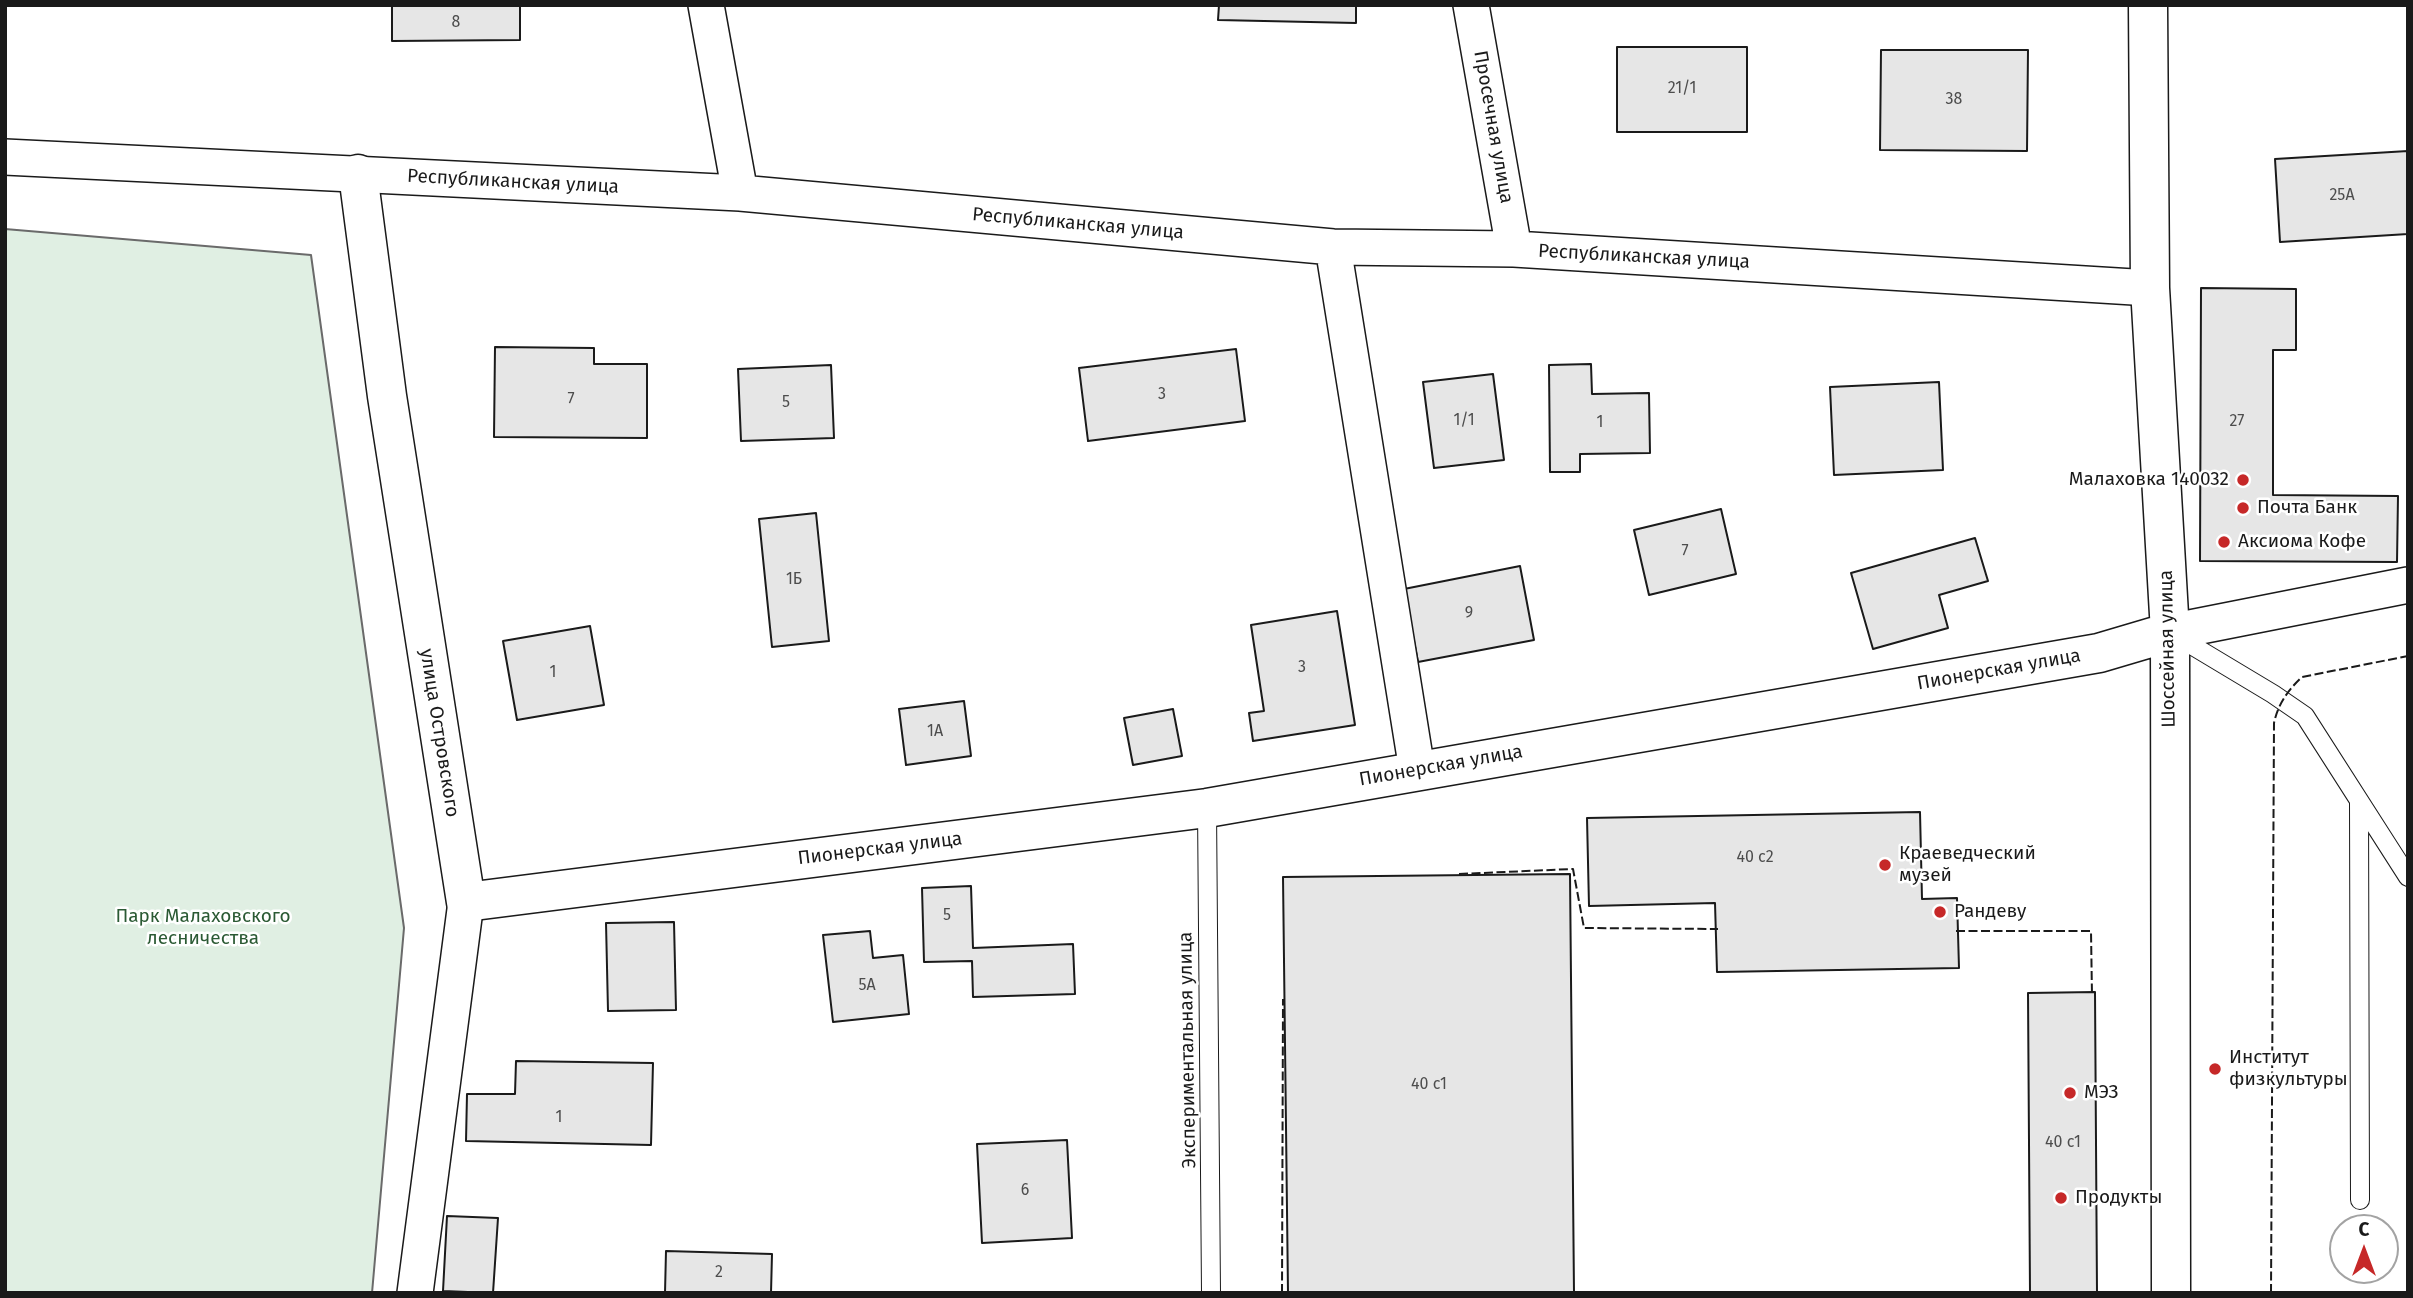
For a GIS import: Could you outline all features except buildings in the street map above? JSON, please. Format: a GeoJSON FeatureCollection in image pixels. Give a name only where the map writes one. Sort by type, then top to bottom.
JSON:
{"type":"FeatureCollection","features":[{"type":"Feature","properties":{"kind":"street"},"geometry":{"type":"LineString","coordinates":[[706,5],[740,193]]}},
{"type":"Feature","properties":{"kind":"street","name":"Просечная улица"},"geometry":{"type":"LineString","coordinates":[[1471,5],[1514,249]]}},
{"type":"Feature","properties":{"kind":"street","name":"Шоссейная улица"},"geometry":{"type":"LineString","coordinates":[[2148,5],[2151,288],[2170,632],[2171,1293]]}},
{"type":"Feature","properties":{"kind":"street","name":"Республиканская улица"},"geometry":{"type":"LineString","coordinates":[[5,157],[740,193],[1333,247],[1514,249],[2151,288]]}},
{"type":"Feature","properties":{"kind":"street","name":"улица Островского"},"geometry":{"type":"LineString","coordinates":[[358,174],[387,396],[466,902],[415,1293]]}},
{"type":"Feature","properties":{"kind":"street"},"geometry":{"type":"LineString","coordinates":[[1333,247],[1417,770]]}},
{"type":"Feature","properties":{"kind":"street","name":"Пионерская улица"},"geometry":{"type":"LineString","coordinates":[[466,902],[1207,808],[2099,653],[2170,632],[2408,585]]}},
{"type":"Feature","properties":{"kind":"lane"},"geometry":{"type":"LineString","coordinates":[[2170,632],[2305,716],[2408,877]]}},
{"type":"Feature","properties":{"kind":"lane"},"geometry":{"type":"LineString","coordinates":[[2358,802],[2360,1200]]}},
{"type":"Feature","properties":{"kind":"lane","name":"Экспериментальная улица"},"geometry":{"type":"LineString","coordinates":[[1207,808],[1211,1293]]}},
{"type":"Feature","properties":{"kind":"green space","name":"Парк Малаховского лесничества"},"geometry":{"type":"Polygon","coordinates":[[[5,229],[311,255],[404,928],[372,1293],[5,1293],[5,229]]]}},
{"type":"Feature","properties":{"kind":"fence"},"geometry":{"type":"LineString","coordinates":[[2271,1293],[2274,723],[2284,698],[2302,677],[2408,656]]}},
{"type":"Feature","properties":{"kind":"fence"},"geometry":{"type":"LineString","coordinates":[[1459,874],[1573,869],[1584,928],[1718,929]]}},
{"type":"Feature","properties":{"kind":"fence"},"geometry":{"type":"LineString","coordinates":[[1956,931],[2091,931],[2092,996]]}},
{"type":"Feature","properties":{"kind":"fence"},"geometry":{"type":"LineString","coordinates":[[1282,1293],[1283,999]]}},
{"type":"Feature","properties":{"kind":"place","name":"Малаховка 140032"},"geometry":{"type":"Point","coordinates":[2243,480]}},
{"type":"Feature","properties":{"kind":"place","name":"Почта Банк"},"geometry":{"type":"Point","coordinates":[2243,508]}},
{"type":"Feature","properties":{"kind":"place","name":"Аксиома Кофе"},"geometry":{"type":"Point","coordinates":[2224,542]}},
{"type":"Feature","properties":{"kind":"place","name":"Краеведческий музей"},"geometry":{"type":"Point","coordinates":[1885,865]}},
{"type":"Feature","properties":{"kind":"place","name":"Рандеву"},"geometry":{"type":"Point","coordinates":[1940,912]}},
{"type":"Feature","properties":{"kind":"place","name":"Институт физкультуры"},"geometry":{"type":"Point","coordinates":[2215,1069]}},
{"type":"Feature","properties":{"kind":"place","name":"МЭЗ"},"geometry":{"type":"Point","coordinates":[2070,1093]}},
{"type":"Feature","properties":{"kind":"place","name":"Продукты"},"geometry":{"type":"Point","coordinates":[2061,1198]}}]}
